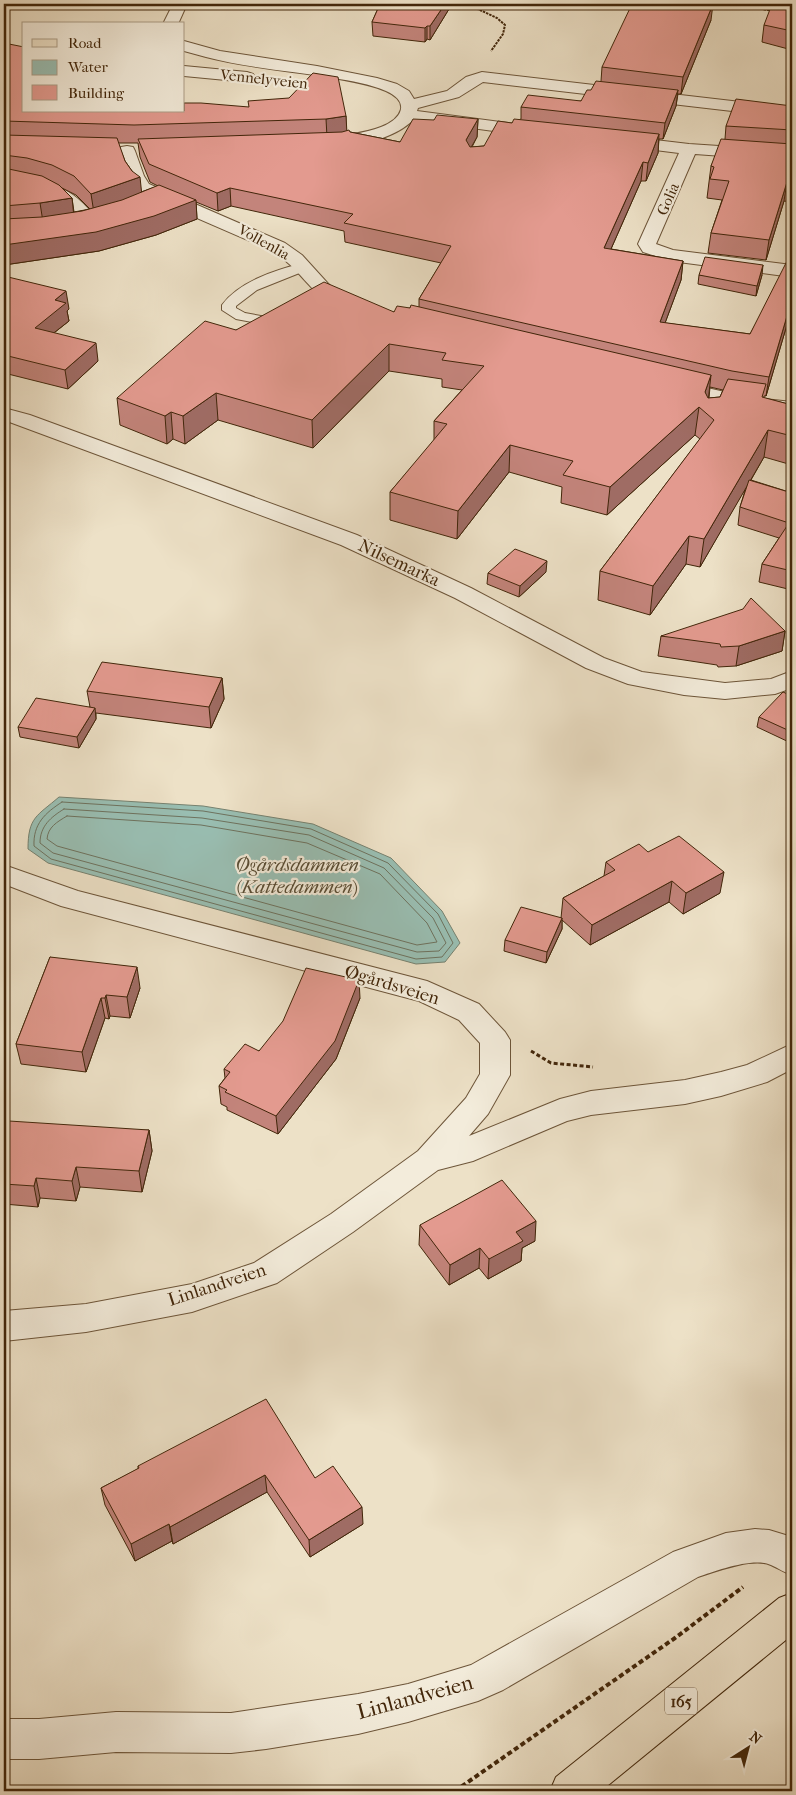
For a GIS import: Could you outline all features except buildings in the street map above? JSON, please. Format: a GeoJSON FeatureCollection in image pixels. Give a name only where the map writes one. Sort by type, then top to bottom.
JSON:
{"type":"FeatureCollection","features":[{"type":"Feature","properties":{"kind":"main road","name":"165"},"geometry":{"type":"LineString","coordinates":[[570,1791],[792,1611]]}},
{"type":"Feature","properties":{"kind":"street"},"geometry":{"type":"LineString","coordinates":[[171,22],[180,4]]}},
{"type":"Feature","properties":{"kind":"street"},"geometry":{"type":"LineString","coordinates":[[185,46],[218,56],[368,80],[395,89],[403,95],[409,110]]}},
{"type":"Feature","properties":{"kind":"street","name":"Vennelyveien"},"geometry":{"type":"LineString","coordinates":[[185,71],[344,88]]}},
{"type":"Feature","properties":{"kind":"street"},"geometry":{"type":"LineString","coordinates":[[315,144],[355,140],[379,134],[401,123],[409,110],[453,94],[472,80],[482,77],[758,109]]}},
{"type":"Feature","properties":{"kind":"street"},"geometry":{"type":"LineString","coordinates":[[409,110],[489,134],[549,133]]}},
{"type":"Feature","properties":{"kind":"street"},"geometry":{"type":"LineString","coordinates":[[605,140],[689,149],[792,156]]}},
{"type":"Feature","properties":{"kind":"street","name":"Golia"},"geometry":{"type":"LineString","coordinates":[[689,149],[647,244],[650,248],[670,256],[792,271]]}},
{"type":"Feature","properties":{"kind":"street","name":"Vollenlia"},"geometry":{"type":"LineString","coordinates":[[127,151],[138,182],[143,188],[268,241],[288,253],[325,292],[368,312]]}},
{"type":"Feature","properties":{"kind":"street"},"geometry":{"type":"LineString","coordinates":[[4,180],[47,186],[74,202],[96,219],[69,225]]}},
{"type":"Feature","properties":{"kind":"street"},"geometry":{"type":"LineString","coordinates":[[138,207],[160,196]]}},
{"type":"Feature","properties":{"kind":"street"},"geometry":{"type":"LineString","coordinates":[[657,382],[716,404],[792,408]]}},
{"type":"Feature","properties":{"kind":"street","name":"Nilsemarka"},"geometry":{"type":"LineString","coordinates":[[4,414],[348,540],[463,593],[595,663],[637,679],[684,687],[726,691],[775,686],[792,679]]}},
{"type":"Feature","properties":{"kind":"street","name":"Øgårdsveien"},"geometry":{"type":"LineString","coordinates":[[4,874],[70,899],[427,992],[469,1012],[495,1040]]}},
{"type":"Feature","properties":{"kind":"street"},"geometry":{"type":"LineString","coordinates":[[429,1160],[477,1106],[495,1075],[495,1040]]}},
{"type":"Feature","properties":{"kind":"street"},"geometry":{"type":"LineString","coordinates":[[429,1160],[462,1152],[560,1111],[591,1103],[685,1092],[722,1084],[756,1074],[792,1055]]}},
{"type":"Feature","properties":{"kind":"street","name":"Linlandveien"},"geometry":{"type":"LineString","coordinates":[[4,1326],[86,1318],[192,1298],[265,1273],[342,1223],[429,1160]]}},
{"type":"Feature","properties":{"kind":"street","name":"Linlandveien"},"geometry":{"type":"LineString","coordinates":[[4,1739],[39,1739],[116,1732],[230,1733],[319,1721],[408,1703],[483,1679],[686,1564],[715,1552],[738,1546],[764,1547],[789,1555]]}},
{"type":"Feature","properties":{"kind":"lane"},"geometry":{"type":"LineString","coordinates":[[278,322],[241,316],[229,310],[229,305],[234,298],[279,274],[303,268]]}},
{"type":"Feature","properties":{"kind":"path"},"geometry":{"type":"LineString","coordinates":[[466,4],[497,18],[505,25],[503,34],[482,62],[479,70],[482,77]]}},
{"type":"Feature","properties":{"kind":"path"},"geometry":{"type":"LineString","coordinates":[[736,4],[774,11]]}},
{"type":"Feature","properties":{"kind":"path"},"geometry":{"type":"LineString","coordinates":[[495,1040],[514,1042],[551,1063],[599,1068]]}},
{"type":"Feature","properties":{"kind":"path"},"geometry":{"type":"LineString","coordinates":[[455,1791],[675,1638],[789,1555]]}},
{"type":"Feature","properties":{"kind":"water","name":"Øgårdsdammen (Kattedammen)"},"geometry":{"type":"Polygon","coordinates":[[[59,797],[203,806],[313,824],[391,858],[442,911],[460,943],[445,962],[416,964],[48,863],[28,849],[28,838],[35,818],[59,797]]]}}]}
